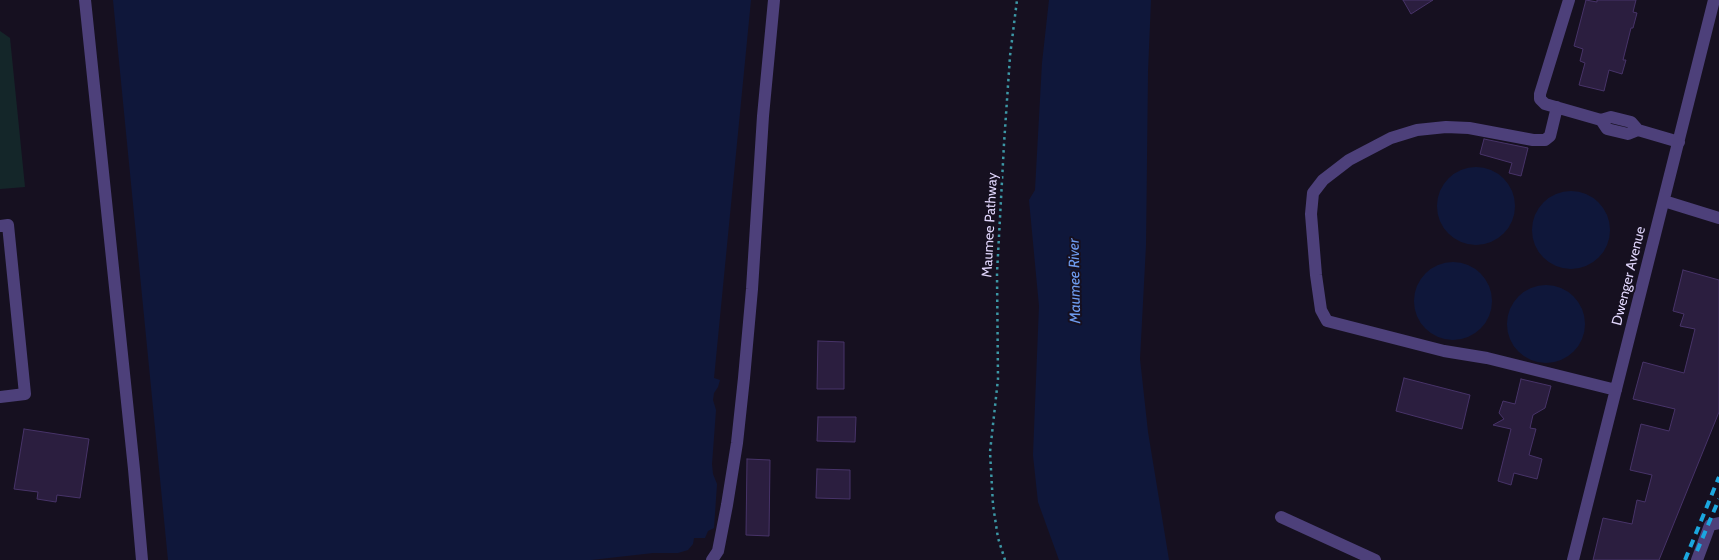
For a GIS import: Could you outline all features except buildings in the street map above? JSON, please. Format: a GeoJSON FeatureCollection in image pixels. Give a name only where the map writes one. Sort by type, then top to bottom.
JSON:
{"type":"FeatureCollection","features":[{"type":"Feature","properties":{"kind":"street"},"geometry":{"type":"LineString","coordinates":[[85,0],[142,560]]}},
{"type":"Feature","properties":{"kind":"street"},"geometry":{"type":"LineString","coordinates":[[712,560],[718,551],[737,443],[752,288],[763,116],[774,0]]}},
{"type":"Feature","properties":{"kind":"street"},"geometry":{"type":"LineString","coordinates":[[1569,0],[1540,99],[1545,104],[1601,120],[1611,118],[1631,122],[1638,130],[1678,142]]}},
{"type":"Feature","properties":{"kind":"street","name":"Dwenger Avenue"},"geometry":{"type":"LineString","coordinates":[[1573,560],[1714,0]]}},
{"type":"Feature","properties":{"kind":"street"},"geometry":{"type":"LineString","coordinates":[[1557,107],[1550,136],[1545,140],[1532,140],[1469,128],[1446,127],[1417,130],[1391,138],[1349,160],[1323,180],[1313,193],[1311,214],[1321,310],[1327,321],[1444,351],[1487,358],[1616,390]]}},
{"type":"Feature","properties":{"kind":"street"},"geometry":{"type":"LineString","coordinates":[[1664,201],[1719,218]]}},
{"type":"Feature","properties":{"kind":"street"},"geometry":{"type":"LineString","coordinates":[[0,226],[8,225],[24,394],[0,397]]}},
{"type":"Feature","properties":{"kind":"street"},"geometry":{"type":"LineString","coordinates":[[1281,517],[1375,560]]}},
{"type":"Feature","properties":{"kind":"street"},"geometry":{"type":"LineString","coordinates":[[1697,560],[1710,525],[1719,523]]}},
{"type":"Feature","properties":{"kind":"street"},"geometry":{"type":"LineString","coordinates":[[1343,560],[1346,547]]}},
{"type":"Feature","properties":{"kind":"path","name":"Maumee Pathway"},"geometry":{"type":"LineString","coordinates":[[1005,560],[998,538],[993,505],[990,452],[998,371],[996,325],[997,272],[1004,144],[1010,56],[1017,0]]}},
{"type":"Feature","properties":{"kind":"shaded area"},"geometry":{"type":"Polygon","coordinates":[[[0,31],[10,38],[25,187],[0,189],[0,31]]]}},
{"type":"Feature","properties":{"kind":"water"},"geometry":{"type":"Polygon","coordinates":[[[113,0],[751,0],[714,378],[720,380],[713,400],[716,410],[712,464],[717,484],[714,528],[708,531],[705,538],[694,538],[693,544],[688,550],[678,553],[653,553],[591,560],[168,560],[113,0]]]}},
{"type":"Feature","properties":{"kind":"water","name":"Maumee River"},"geometry":{"type":"Polygon","coordinates":[[[1049,0],[1151,0],[1148,71],[1146,245],[1140,359],[1148,432],[1169,560],[1059,560],[1038,502],[1033,455],[1039,306],[1029,200],[1035,190],[1042,63],[1049,0]]]}},
{"type":"Feature","properties":{"kind":"water"},"geometry":{"type":"Polygon","coordinates":[[[1476,167],[1491,170],[1504,178],[1512,191],[1515,206],[1512,221],[1504,234],[1491,242],[1476,245],[1461,242],[1448,234],[1440,221],[1437,206],[1440,191],[1448,178],[1461,170],[1476,167]]]}},
{"type":"Feature","properties":{"kind":"water"},"geometry":{"type":"Polygon","coordinates":[[[1571,191],[1586,194],[1599,202],[1607,215],[1610,230],[1607,245],[1599,258],[1586,266],[1571,269],[1556,266],[1543,258],[1535,245],[1532,230],[1535,215],[1543,202],[1556,194],[1571,191]]]}},
{"type":"Feature","properties":{"kind":"water"},"geometry":{"type":"Polygon","coordinates":[[[1453,262],[1468,265],[1481,273],[1489,286],[1492,301],[1489,316],[1481,329],[1468,337],[1453,340],[1438,337],[1425,329],[1417,316],[1414,301],[1417,286],[1425,273],[1438,265],[1453,262]]]}},
{"type":"Feature","properties":{"kind":"water"},"geometry":{"type":"Polygon","coordinates":[[[1546,285],[1561,288],[1574,296],[1582,309],[1585,324],[1582,339],[1574,352],[1561,360],[1546,363],[1531,360],[1518,352],[1510,339],[1507,324],[1510,309],[1518,296],[1531,288],[1546,285]]]}},
{"type":"Feature","properties":{"kind":"railway"},"geometry":{"type":"LineString","coordinates":[[1685,560],[1719,477]]}},
{"type":"Feature","properties":{"kind":"railway"},"geometry":{"type":"LineString","coordinates":[[1697,551],[1719,499]]}}]}
